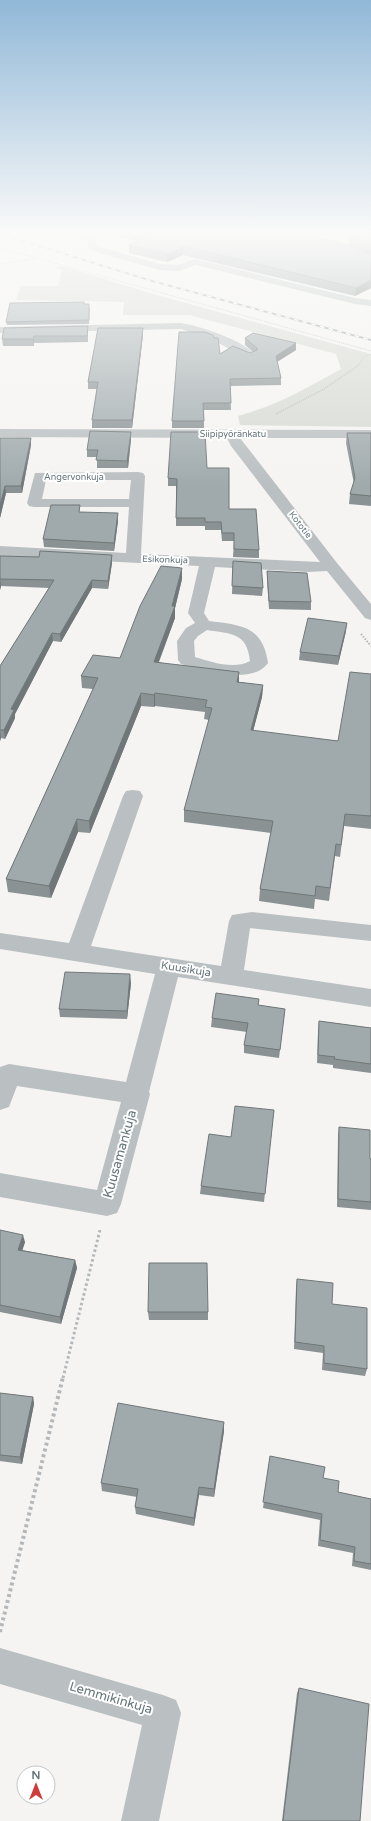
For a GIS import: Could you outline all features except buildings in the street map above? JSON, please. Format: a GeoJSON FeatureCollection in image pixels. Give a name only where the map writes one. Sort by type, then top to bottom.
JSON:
{"type":"FeatureCollection","features":[{"type":"Feature","properties":{"kind":"street"},"geometry":{"type":"LineString","coordinates":[[0,330],[182,326],[203,331],[234,345],[250,356]]}},
{"type":"Feature","properties":{"kind":"street","name":"Siipipyöränkatu"},"geometry":{"type":"LineString","coordinates":[[0,433],[371,434]]}},
{"type":"Feature","properties":{"kind":"street","name":"Kototie"},"geometry":{"type":"LineString","coordinates":[[232,434],[236,443],[331,566],[371,615]]}},
{"type":"Feature","properties":{"kind":"street","name":"Angervonkuja"},"geometry":{"type":"LineString","coordinates":[[133,559],[138,476],[40,476],[34,503],[136,503]]}},
{"type":"Feature","properties":{"kind":"street","name":"Esikonkuja"},"geometry":{"type":"LineString","coordinates":[[0,551],[308,567],[331,566]]}},
{"type":"Feature","properties":{"kind":"street"},"geometry":{"type":"LineString","coordinates":[[204,625],[196,613],[208,562]]}},
{"type":"Feature","properties":{"kind":"street"},"geometry":{"type":"LineString","coordinates":[[77,953],[133,796]]}},
{"type":"Feature","properties":{"kind":"street"},"geometry":{"type":"LineString","coordinates":[[231,976],[240,921],[252,920],[371,933]]}},
{"type":"Feature","properties":{"kind":"street","name":"Kuusikuja"},"geometry":{"type":"LineString","coordinates":[[0,942],[169,966],[371,998]]}},
{"type":"Feature","properties":{"kind":"street","name":"Kuusamankuja"},"geometry":{"type":"LineString","coordinates":[[0,1185],[107,1204],[137,1094],[169,966]]}},
{"type":"Feature","properties":{"kind":"street","name":"Kuusamankuja"},"geometry":{"type":"LineString","coordinates":[[0,1099],[9,1074],[137,1094]]}},
{"type":"Feature","properties":{"kind":"street","name":"Lemmikinkuja"},"geometry":{"type":"LineString","coordinates":[[0,1666],[163,1713],[140,1821]]}},
{"type":"Feature","properties":{"kind":"path"},"geometry":{"type":"LineString","coordinates":[[244,316],[371,351]]}},
{"type":"Feature","properties":{"kind":"path"},"geometry":{"type":"LineString","coordinates":[[275,415],[324,389],[350,373],[359,366],[364,357],[371,354]]}},
{"type":"Feature","properties":{"kind":"path"},"geometry":{"type":"LineString","coordinates":[[358,630],[371,646]]}},
{"type":"Feature","properties":{"kind":"path"},"geometry":{"type":"LineString","coordinates":[[0,1632],[107,1204]]}},
{"type":"Feature","properties":{"kind":"shaded area"},"geometry":{"type":"Polygon","coordinates":[[[193,316],[233,316],[371,354],[371,427],[240,425],[238,416],[279,402],[341,369],[336,354],[193,316]]]}},
{"type":"Feature","properties":{"kind":"railway"},"geometry":{"type":"LineString","coordinates":[[282,316],[371,340]]}}]}
